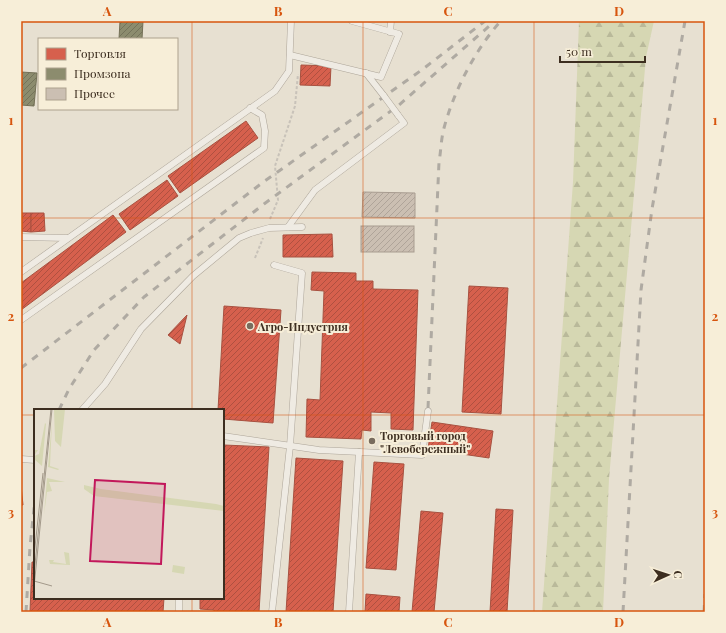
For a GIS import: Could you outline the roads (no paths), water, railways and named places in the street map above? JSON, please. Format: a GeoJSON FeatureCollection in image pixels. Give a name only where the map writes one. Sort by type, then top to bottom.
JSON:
{"type":"FeatureCollection","features":[{"type":"Feature","properties":{"kind":"lane"},"geometry":{"type":"LineString","coordinates":[[21,272],[275,91],[289,71],[291,21]]}},
{"type":"Feature","properties":{"kind":"lane"},"geometry":{"type":"LineString","coordinates":[[290,55],[381,77],[399,34],[352,21]]}},
{"type":"Feature","properties":{"kind":"lane"},"geometry":{"type":"LineString","coordinates":[[390,32],[391,21]]}},
{"type":"Feature","properties":{"kind":"lane"},"geometry":{"type":"LineString","coordinates":[[288,227],[315,190],[404,123],[366,73]]}},
{"type":"Feature","properties":{"kind":"lane"},"geometry":{"type":"LineString","coordinates":[[21,320],[264,148],[265,131],[262,115],[250,108]]}},
{"type":"Feature","properties":{"kind":"lane"},"geometry":{"type":"LineString","coordinates":[[83,409],[106,384],[141,329],[192,276],[239,238],[266,229],[302,227]]}},
{"type":"Feature","properties":{"kind":"lane"},"geometry":{"type":"LineString","coordinates":[[21,237],[67,238]]}},
{"type":"Feature","properties":{"kind":"lane"},"geometry":{"type":"LineString","coordinates":[[272,612],[290,446],[302,273],[274,265]]}},
{"type":"Feature","properties":{"kind":"lane"},"geometry":{"type":"LineString","coordinates":[[224,436],[319,450],[422,455],[428,411]]}},
{"type":"Feature","properties":{"kind":"lane"},"geometry":{"type":"LineString","coordinates":[[350,612],[359,452]]}},
{"type":"Feature","properties":{"kind":"lane"},"geometry":{"type":"LineString","coordinates":[[21,459],[34,460]]}},
{"type":"Feature","properties":{"kind":"lane"},"geometry":{"type":"LineString","coordinates":[[179,612],[180,599]]}},
{"type":"Feature","properties":{"kind":"railway"},"geometry":{"type":"LineString","coordinates":[[21,368],[262,183],[423,69],[485,21]]}},
{"type":"Feature","properties":{"kind":"railway"},"geometry":{"type":"LineString","coordinates":[[59,409],[69,389],[94,350],[144,297],[264,204],[399,105],[495,21]]}},
{"type":"Feature","properties":{"kind":"railway"},"geometry":{"type":"LineString","coordinates":[[623,612],[641,290],[652,209],[685,21]]}},
{"type":"Feature","properties":{"kind":"railway"},"geometry":{"type":"LineString","coordinates":[[428,408],[439,162],[443,132],[453,100],[466,72],[481,46],[499,23]]}},
{"type":"Feature","properties":{"kind":"railway"},"geometry":{"type":"LineString","coordinates":[[26,612],[34,509]]}},
{"type":"Feature","properties":{"kind":"railway"},"geometry":{"type":"LineString","coordinates":[[704,612],[705,594]]}},
{"type":"Feature","properties":{"kind":"place","name":"Агро-Индустрия"},"geometry":{"type":"Point","coordinates":[250,326]}},
{"type":"Feature","properties":{"kind":"place","name":"Торговый город \"Левобережный\""},"geometry":{"type":"Point","coordinates":[372,441]}}]}
